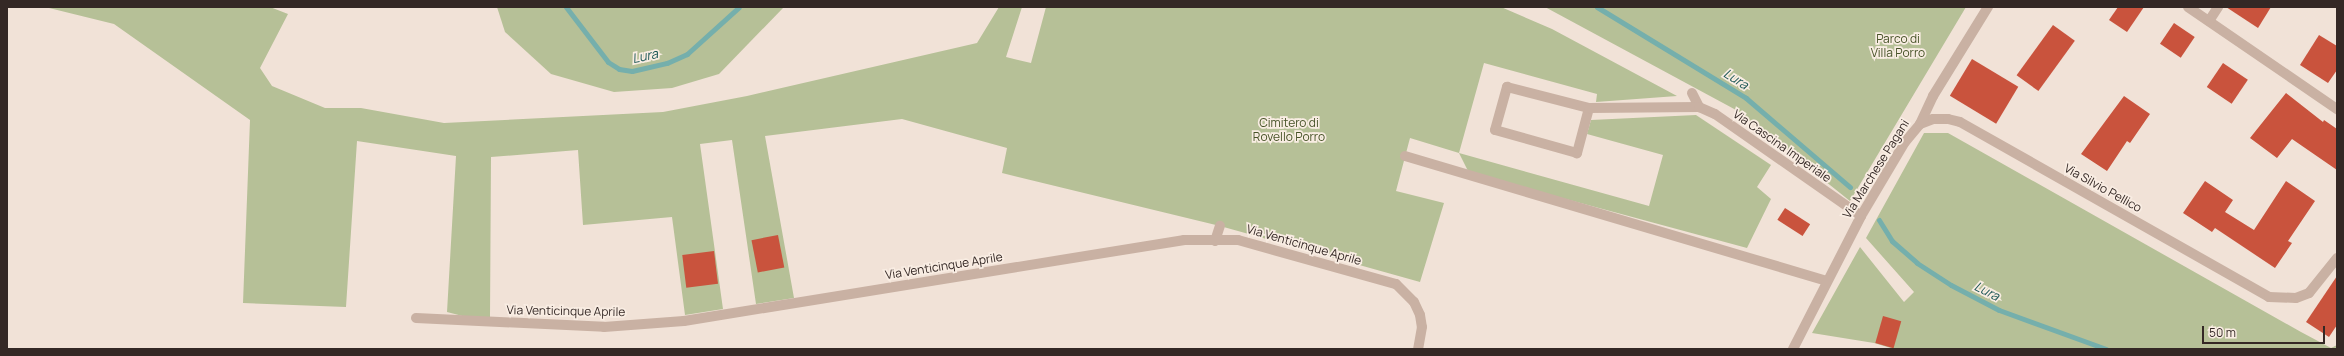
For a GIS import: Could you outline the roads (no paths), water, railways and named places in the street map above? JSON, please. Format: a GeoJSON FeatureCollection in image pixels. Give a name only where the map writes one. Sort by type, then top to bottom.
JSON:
{"type":"FeatureCollection","features":[{"type":"Feature","properties":{"kind":"street","name":"Via Marchese Pagani"},"geometry":{"type":"LineString","coordinates":[[1793,349],[1862,216],[1906,142],[1920,124],[1933,96],[1988,7]]}},
{"type":"Feature","properties":{"kind":"street"},"geometry":{"type":"LineString","coordinates":[[2188,7],[2337,109]]}},
{"type":"Feature","properties":{"kind":"street"},"geometry":{"type":"LineString","coordinates":[[2209,21],[2218,7]]}},
{"type":"Feature","properties":{"kind":"street"},"geometry":{"type":"LineString","coordinates":[[1588,108],[1577,153],[1495,130],[1507,88],[1588,108],[1699,107],[1692,93]]}},
{"type":"Feature","properties":{"kind":"street","name":"Via Cascina Imperiale"},"geometry":{"type":"LineString","coordinates":[[1699,107],[1715,114],[1862,216]]}},
{"type":"Feature","properties":{"kind":"street","name":"Via Silvio Pellico"},"geometry":{"type":"LineString","coordinates":[[1920,124],[1933,119],[1948,119],[1960,122],[2269,297],[2296,298],[2309,293],[2337,258]]}},
{"type":"Feature","properties":{"kind":"street"},"geometry":{"type":"LineString","coordinates":[[1405,156],[1827,281]]}},
{"type":"Feature","properties":{"kind":"street"},"geometry":{"type":"LineString","coordinates":[[1216,241],[1220,226]]}},
{"type":"Feature","properties":{"kind":"street","name":"Via Venticinque Aprile"},"geometry":{"type":"LineString","coordinates":[[416,318],[604,327],[684,321],[1184,240],[1238,240],[1396,284],[1414,302],[1420,314],[1422,327],[1418,349]]}},
{"type":"Feature","properties":{"kind":"waterway","name":"Lura"},"geometry":{"type":"LineString","coordinates":[[566,7],[608,62],[619,69],[632,71],[667,63],[687,54],[739,7]]}},
{"type":"Feature","properties":{"kind":"waterway","name":"Lura"},"geometry":{"type":"LineString","coordinates":[[1597,7],[1746,98],[1850,187]]}},
{"type":"Feature","properties":{"kind":"waterway","name":"Lura"},"geometry":{"type":"LineString","coordinates":[[1879,220],[1892,241],[1917,263],[1951,285],[1999,310],[2106,349]]}},
{"type":"Feature","properties":{"kind":"park label","name":"Parco di Villa Porro"},"geometry":{"type":"Point","coordinates":[1898,46]}},
{"type":"Feature","properties":{"kind":"park label","name":"Cimitero di Rovello Porro"},"geometry":{"type":"Point","coordinates":[1289,130]}}]}
